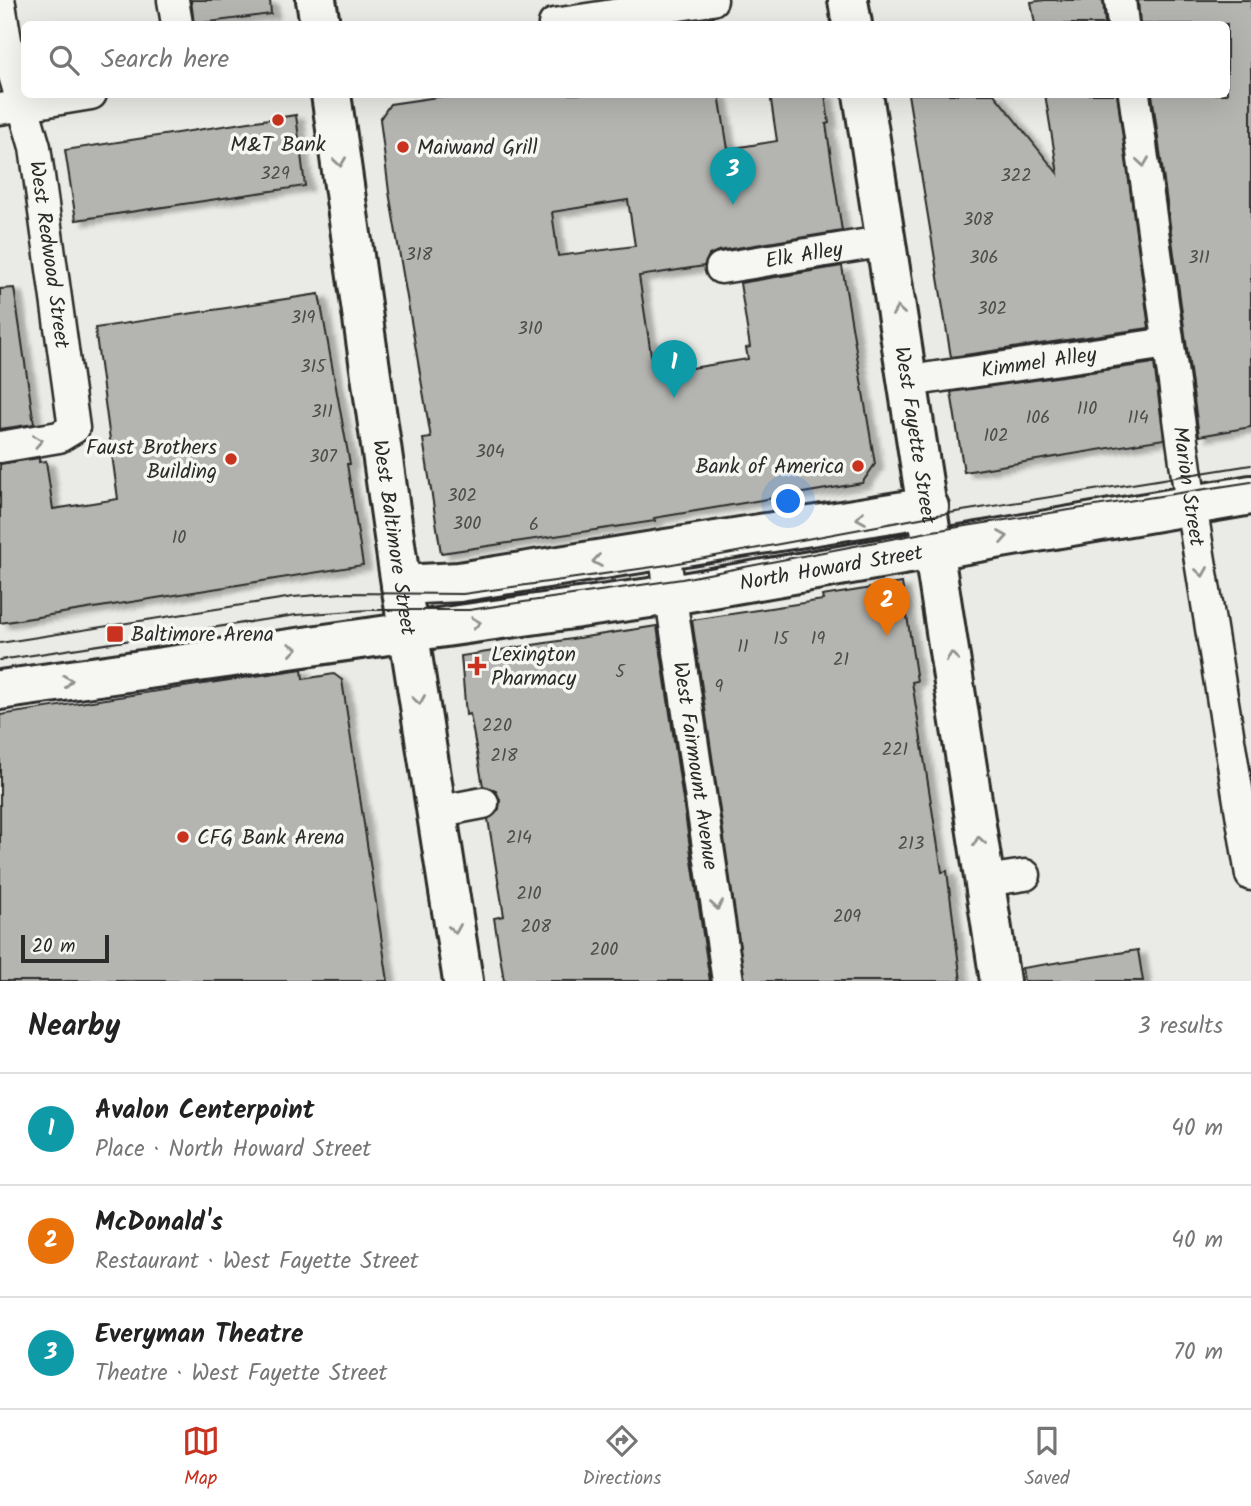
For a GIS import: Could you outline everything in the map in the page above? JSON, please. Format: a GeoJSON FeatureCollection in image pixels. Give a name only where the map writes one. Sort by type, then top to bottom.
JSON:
{"type":"FeatureCollection","features":[{"type":"Feature","properties":{"kind":"main road"},"geometry":{"type":"LineString","coordinates":[[316,0],[320,21]]}},
{"type":"Feature","properties":{"kind":"main road"},"geometry":{"type":"LineString","coordinates":[[848,0],[852,21]]}},
{"type":"Feature","properties":{"kind":"main road","name":"West Baltimore Street"},"geometry":{"type":"LineString","coordinates":[[332,98],[401,585],[463,981]]}},
{"type":"Feature","properties":{"kind":"main road","name":"West Fayette Street"},"geometry":{"type":"LineString","coordinates":[[864,98],[929,507],[1000,981]]}},
{"type":"Feature","properties":{"kind":"main road","name":"North Howard Street"},"geometry":{"type":"LineString","coordinates":[[0,690],[671,595],[1251,495]]}},
{"type":"Feature","properties":{"kind":"main road","name":"North Howard Street"},"geometry":{"type":"LineString","coordinates":[[401,585],[459,582],[929,507]]}},
{"type":"Feature","properties":{"kind":"street"},"geometry":{"type":"LineString","coordinates":[[173,0],[176,21]]}},
{"type":"Feature","properties":{"kind":"street"},"geometry":{"type":"LineString","coordinates":[[574,21],[712,0]]}},
{"type":"Feature","properties":{"kind":"street"},"geometry":{"type":"LineString","coordinates":[[1120,0],[1123,21]]}},
{"type":"Feature","properties":{"kind":"street","name":"West Redwood Street"},"geometry":{"type":"LineString","coordinates":[[0,5],[9,58],[11,107],[35,147],[74,428],[59,437],[0,447]]}},
{"type":"Feature","properties":{"kind":"street"},"geometry":{"type":"LineString","coordinates":[[11,107],[66,98]]}},
{"type":"Feature","properties":{"kind":"street","name":"Marion Street"},"geometry":{"type":"LineString","coordinates":[[1135,98],[1191,505],[1251,875]]}},
{"type":"Feature","properties":{"kind":"street","name":"Elk Alley"},"geometry":{"type":"LineString","coordinates":[[721,268],[887,241]]}},
{"type":"Feature","properties":{"kind":"street","name":"Kimmel Alley"},"geometry":{"type":"LineString","coordinates":[[909,381],[1168,343]]}},
{"type":"Feature","properties":{"kind":"street","name":"West Fairmount Avenue"},"geometry":{"type":"LineString","coordinates":[[664,551],[728,981]]}},
{"type":"Feature","properties":{"kind":"street"},"geometry":{"type":"LineString","coordinates":[[436,812],[483,803]]}},
{"type":"Feature","properties":{"kind":"street"},"geometry":{"type":"LineString","coordinates":[[985,881],[1026,875]]}},
{"type":"Feature","properties":{"kind":"building"},"geometry":{"type":"Polygon","coordinates":[[[191,0],[270,0],[271,14],[217,21],[194,21],[191,0]]]}},
{"type":"Feature","properties":{"kind":"building"},"geometry":{"type":"Polygon","coordinates":[[[1103,0],[1105,21],[1034,21],[1031,2],[1103,0]]]}},
{"type":"Feature","properties":{"kind":"building"},"geometry":{"type":"Polygon","coordinates":[[[1138,0],[1251,0],[1251,427],[1199,436],[1153,98],[1230,98],[1230,21],[1140,21],[1138,0]]]}},
{"type":"Feature","properties":{"kind":"building"},"geometry":{"type":"Polygon","coordinates":[[[431,98],[720,98],[728,149],[777,141],[771,98],[826,98],[829,123],[826,124],[842,231],[718,251],[709,255],[704,266],[639,276],[654,374],[748,359],[746,348],[750,347],[740,283],[842,266],[875,464],[862,483],[654,518],[655,521],[441,553],[423,439],[431,438],[389,192],[380,119],[390,104],[431,98]],[[628,200],[552,212],[558,256],[635,246],[628,200]]]}},
{"type":"Feature","properties":{"kind":"building"},"geometry":{"type":"Polygon","coordinates":[[[909,98],[997,98],[1058,174],[1046,98],[1118,98],[1149,328],[951,357],[909,98]]]}},
{"type":"Feature","properties":{"kind":"building"},"geometry":{"type":"Polygon","coordinates":[[[296,115],[305,186],[76,220],[65,150],[296,115]]]}},
{"type":"Feature","properties":{"kind":"building"},"geometry":{"type":"Polygon","coordinates":[[[14,288],[34,424],[0,429],[0,289],[14,288]]]}},
{"type":"Feature","properties":{"kind":"building"},"geometry":{"type":"Polygon","coordinates":[[[319,294],[350,464],[347,464],[363,565],[0,623],[0,464],[39,458],[39,462],[46,461],[53,509],[118,499],[95,328],[319,294]]]}},
{"type":"Feature","properties":{"kind":"building"},"geometry":{"type":"Polygon","coordinates":[[[1154,363],[1164,439],[964,472],[951,392],[1154,363]]]}},
{"type":"Feature","properties":{"kind":"building"},"geometry":{"type":"Polygon","coordinates":[[[902,583],[917,681],[912,682],[942,872],[947,871],[961,981],[745,981],[692,620],[823,600],[822,596],[902,583]]]}},
{"type":"Feature","properties":{"kind":"building"},"geometry":{"type":"Polygon","coordinates":[[[657,626],[710,981],[504,981],[494,918],[504,916],[488,819],[499,809],[500,800],[496,791],[483,786],[470,714],[466,715],[461,656],[657,626]]]}},
{"type":"Feature","properties":{"kind":"building","name":"CFG Bank Arena"},"geometry":{"type":"Polygon","coordinates":[[[302,669],[303,679],[334,674],[342,680],[388,981],[0,981],[0,715],[302,669]]]}},
{"type":"Feature","properties":{"kind":"building"},"geometry":{"type":"Polygon","coordinates":[[[1138,950],[1143,981],[1024,981],[1022,968],[1138,950]]]}},
{"type":"Feature","properties":{"kind":"tram line"},"geometry":{"type":"LineString","coordinates":[[0,643],[293,597],[343,593],[463,594],[667,565],[931,516],[1251,465]]}},
{"type":"Feature","properties":{"kind":"tram line"},"geometry":{"type":"LineString","coordinates":[[0,660],[296,615],[368,610],[469,610],[682,579],[933,531],[1251,482]]}},
{"type":"Feature","properties":{"kind":"place","name":"M&T Bank"},"geometry":{"type":"Point","coordinates":[278,120]}},
{"type":"Feature","properties":{"kind":"place","name":"Maiwand Grill"},"geometry":{"type":"Point","coordinates":[403,147]}},
{"type":"Feature","properties":{"kind":"place","name":"Everyman Theatre"},"geometry":{"type":"Point","coordinates":[733,205]}},
{"type":"Feature","properties":{"kind":"place","name":"Avalon Centerpoint"},"geometry":{"type":"Point","coordinates":[674,398]}},
{"type":"Feature","properties":{"kind":"place","name":"Faust Brothers Building"},"geometry":{"type":"Point","coordinates":[231,459]}},
{"type":"Feature","properties":{"kind":"place","name":"Bank of America"},"geometry":{"type":"Point","coordinates":[858,466]}},
{"type":"Feature","properties":{"kind":"place","name":"Baltimore Arena"},"geometry":{"type":"Point","coordinates":[115,634]}},
{"type":"Feature","properties":{"kind":"place","name":"McDonald's"},"geometry":{"type":"Point","coordinates":[887,636]}},
{"type":"Feature","properties":{"kind":"place","name":"Lexington Pharmacy"},"geometry":{"type":"Point","coordinates":[477,666]}},
{"type":"Feature","properties":{"kind":"place","name":"CFG Bank Arena"},"geometry":{"type":"Point","coordinates":[183,837]}}]}
